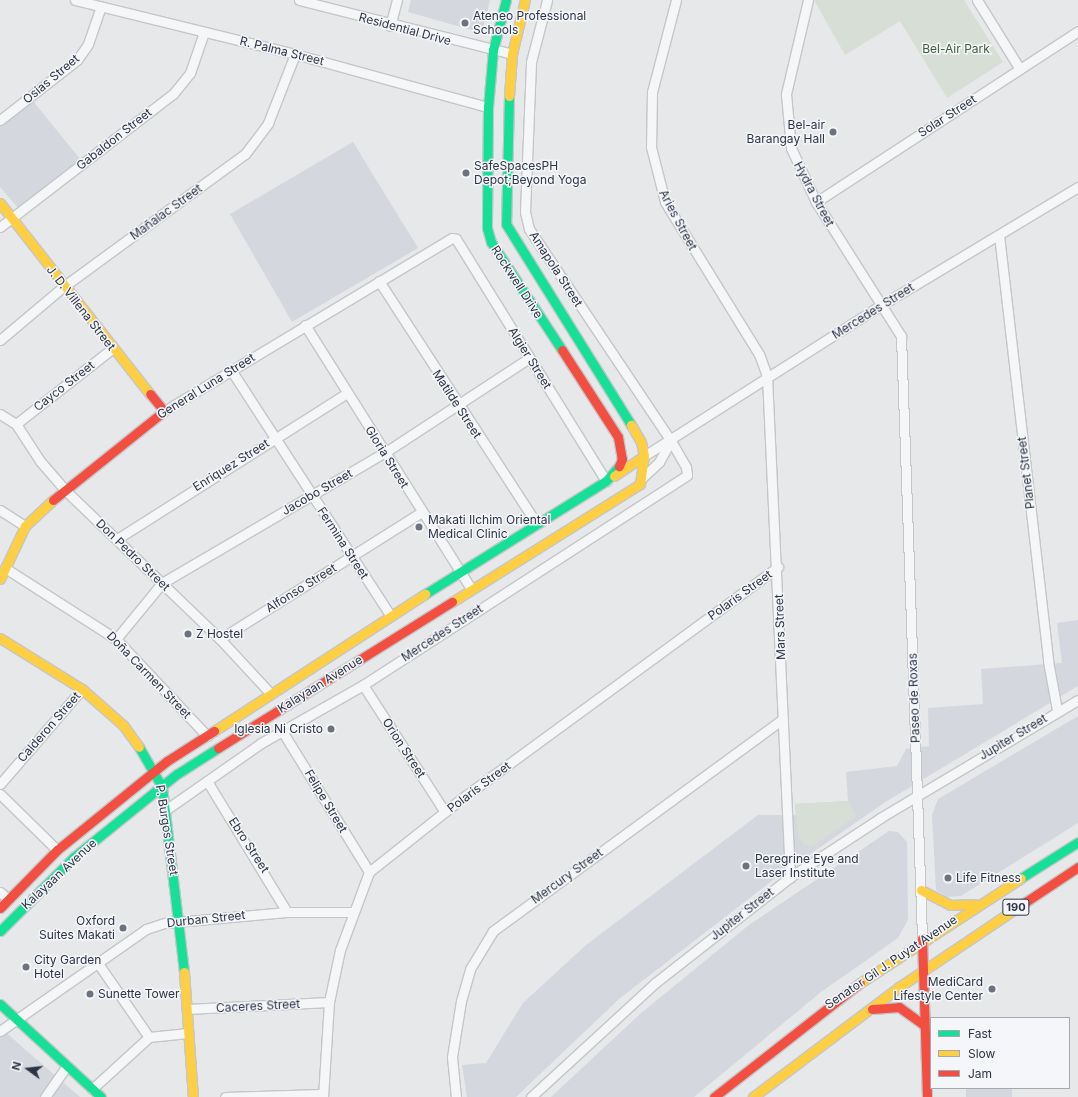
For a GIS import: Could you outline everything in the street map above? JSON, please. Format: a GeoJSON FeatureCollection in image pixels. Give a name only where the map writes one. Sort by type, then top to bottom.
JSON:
{"type":"FeatureCollection","features":[{"type":"Feature","properties":{"kind":"main road","name":"Rockwell Drive"},"geometry":{"type":"LineString","coordinates":[[506,0],[493,50],[488,107],[485,217],[491,242],[618,437],[622,458],[617,470]]}},
{"type":"Feature","properties":{"kind":"main road","name":"Rockwell Drive"},"geometry":{"type":"LineString","coordinates":[[525,0],[512,54],[507,117],[506,224],[641,442],[644,456]]}},
{"type":"Feature","properties":{"kind":"main road","name":"J. D. Villena Street"},"geometry":{"type":"LineString","coordinates":[[0,203],[63,287],[164,410]]}},
{"type":"Feature","properties":{"kind":"main road","name":"General Luna Street"},"geometry":{"type":"LineString","coordinates":[[0,579],[25,526],[64,488],[164,410]]}},
{"type":"Feature","properties":{"kind":"main road"},"geometry":{"type":"LineString","coordinates":[[643,477],[644,456]]}},
{"type":"Feature","properties":{"kind":"main road"},"geometry":{"type":"LineString","coordinates":[[606,481],[644,456]]}},
{"type":"Feature","properties":{"kind":"main road","name":"Kalayaan Avenue"},"geometry":{"type":"LineString","coordinates":[[0,908],[57,850],[155,770],[390,616],[606,481],[617,470]]}},
{"type":"Feature","properties":{"kind":"main road","name":"Kalayaan Avenue"},"geometry":{"type":"LineString","coordinates":[[0,931],[74,857],[162,787],[471,589],[635,490],[643,477]]}},
{"type":"Feature","properties":{"kind":"main road","name":"P. Burgos Street"},"geometry":{"type":"LineString","coordinates":[[0,638],[82,689],[123,725],[155,770],[162,787],[180,922],[193,1097]]}},
{"type":"Feature","properties":{"kind":"main road","name":"Senator Gil J. Puyat Avenue"},"geometry":{"type":"LineString","coordinates":[[714,1097],[810,1018],[922,938],[1078,842]]}},
{"type":"Feature","properties":{"kind":"main road","name":"Senator Gil J. Puyat Avenue"},"geometry":{"type":"LineString","coordinates":[[753,1097],[923,970],[1078,867]]}},
{"type":"Feature","properties":{"kind":"main road"},"geometry":{"type":"LineString","coordinates":[[921,890],[950,905],[978,904]]}},
{"type":"Feature","properties":{"kind":"main road","name":"Paseo de Roxas"},"geometry":{"type":"LineString","coordinates":[[922,938],[927,1097]]}},
{"type":"Feature","properties":{"kind":"main road"},"geometry":{"type":"LineString","coordinates":[[0,1004],[101,1097]]}},
{"type":"Feature","properties":{"kind":"main road"},"geometry":{"type":"LineString","coordinates":[[864,1014],[887,1006],[899,1007],[924,1025]]}},
{"type":"Feature","properties":{"kind":"street","name":"R. Palma Street"},"geometry":{"type":"LineString","coordinates":[[75,0],[295,54],[488,107]]}},
{"type":"Feature","properties":{"kind":"street","name":"Residential Drive"},"geometry":{"type":"LineString","coordinates":[[299,0],[390,26],[512,54]]}},
{"type":"Feature","properties":{"kind":"street"},"geometry":{"type":"LineString","coordinates":[[390,26],[397,0]]}},
{"type":"Feature","properties":{"kind":"street","name":"Amapola Street"},"geometry":{"type":"LineString","coordinates":[[547,0],[531,62],[525,212],[529,229],[671,441]]}},
{"type":"Feature","properties":{"kind":"street","name":"Aries Street"},"geometry":{"type":"LineString","coordinates":[[676,0],[652,92],[651,147],[656,178],[680,229],[759,354],[767,376]]}},
{"type":"Feature","properties":{"kind":"street","name":"Hydra Street"},"geometry":{"type":"LineString","coordinates":[[808,0],[789,71],[786,117],[791,148],[816,202],[883,304]]}},
{"type":"Feature","properties":{"kind":"street"},"geometry":{"type":"LineString","coordinates":[[977,0],[1020,69]]}},
{"type":"Feature","properties":{"kind":"street","name":"Osias Street"},"geometry":{"type":"LineString","coordinates":[[0,120],[77,60],[88,44],[102,7]]}},
{"type":"Feature","properties":{"kind":"street","name":"Solar Street"},"geometry":{"type":"LineString","coordinates":[[816,202],[1078,30]]}},
{"type":"Feature","properties":{"kind":"street","name":"Gabaldon Street"},"geometry":{"type":"LineString","coordinates":[[0,227],[173,94],[190,73],[204,32]]}},
{"type":"Feature","properties":{"kind":"street","name":"Mañalac Street"},"geometry":{"type":"LineString","coordinates":[[0,340],[63,287],[246,154],[268,123],[295,54]]}},
{"type":"Feature","properties":{"kind":"street","name":"Mercedes Street"},"geometry":{"type":"LineString","coordinates":[[644,456],[671,441],[767,376],[883,304],[1078,187]]}},
{"type":"Feature","properties":{"kind":"street","name":"Planet Street"},"geometry":{"type":"LineString","coordinates":[[999,235],[1048,661],[1057,710]]}},
{"type":"Feature","properties":{"kind":"street","name":"General Luna Street"},"geometry":{"type":"LineString","coordinates":[[164,410],[452,238]]}},
{"type":"Feature","properties":{"kind":"street","name":"Algier Street"},"geometry":{"type":"LineString","coordinates":[[452,238],[456,239],[606,481]]}},
{"type":"Feature","properties":{"kind":"street","name":"Matilde Street"},"geometry":{"type":"LineString","coordinates":[[380,281],[457,405],[537,524]]}},
{"type":"Feature","properties":{"kind":"street","name":"Paseo de Roxas"},"geometry":{"type":"LineString","coordinates":[[883,304],[901,336],[922,938]]}},
{"type":"Feature","properties":{"kind":"street","name":"Gloria Street"},"geometry":{"type":"LineString","coordinates":[[305,325],[471,589]]}},
{"type":"Feature","properties":{"kind":"street","name":"Cayco Street"},"geometry":{"type":"LineString","coordinates":[[16,424],[112,348]]}},
{"type":"Feature","properties":{"kind":"street","name":"Jacobo Street"},"geometry":{"type":"LineString","coordinates":[[116,639],[162,583],[384,452],[529,358]]}},
{"type":"Feature","properties":{"kind":"street","name":"Fermina Street"},"geometry":{"type":"LineString","coordinates":[[231,370],[390,616]]}},
{"type":"Feature","properties":{"kind":"street","name":"Mars Street"},"geometry":{"type":"LineString","coordinates":[[767,376],[778,567],[790,877]]}},
{"type":"Feature","properties":{"kind":"street","name":"Enriquez Street"},"geometry":{"type":"LineString","coordinates":[[117,539],[347,393]]}},
{"type":"Feature","properties":{"kind":"street","name":"Don Pedro Street"},"geometry":{"type":"LineString","coordinates":[[0,414],[16,424],[40,461],[64,488],[220,639],[270,694]]}},
{"type":"Feature","properties":{"kind":"street","name":"Mercedes Street"},"geometry":{"type":"LineString","coordinates":[[643,477],[659,462],[671,441]]}},
{"type":"Feature","properties":{"kind":"street","name":"Mercedes Street"},"geometry":{"type":"LineString","coordinates":[[164,811],[282,731],[363,685],[679,483],[687,475],[686,467],[671,441]]}},
{"type":"Feature","properties":{"kind":"street"},"geometry":{"type":"LineString","coordinates":[[0,510],[25,526]]}},
{"type":"Feature","properties":{"kind":"street","name":"Alfonso Street"},"geometry":{"type":"LineString","coordinates":[[220,639],[422,512]]}},
{"type":"Feature","properties":{"kind":"street","name":"Polaris Street"},"geometry":{"type":"LineString","coordinates":[[322,1096],[329,1002],[352,912],[369,872],[445,812],[778,567]]}},
{"type":"Feature","properties":{"kind":"street","name":"Doña Carmen Street"},"geometry":{"type":"LineString","coordinates":[[5,568],[116,639],[207,736]]}},
{"type":"Feature","properties":{"kind":"street","name":"Orion Street"},"geometry":{"type":"LineString","coordinates":[[363,685],[445,812]]}},
{"type":"Feature","properties":{"kind":"street","name":"Calderon Street"},"geometry":{"type":"LineString","coordinates":[[0,784],[82,689]]}},
{"type":"Feature","properties":{"kind":"street","name":"Jupiter Street"},"geometry":{"type":"LineString","coordinates":[[531,1097],[655,982],[790,877],[1057,710],[1078,700]]}},
{"type":"Feature","properties":{"kind":"street","name":"Mercury Street"},"geometry":{"type":"LineString","coordinates":[[456,1097],[452,1057],[461,1002],[470,969],[494,931],[783,719]]}},
{"type":"Feature","properties":{"kind":"street","name":"Felipe Street"},"geometry":{"type":"LineString","coordinates":[[282,731],[369,872]]}},
{"type":"Feature","properties":{"kind":"street","name":"Ebro Street"},"geometry":{"type":"LineString","coordinates":[[207,781],[287,912]]}},
{"type":"Feature","properties":{"kind":"street"},"geometry":{"type":"LineString","coordinates":[[0,794],[57,850]]}},
{"type":"Feature","properties":{"kind":"street"},"geometry":{"type":"LineString","coordinates":[[0,892],[8,899]]}},
{"type":"Feature","properties":{"kind":"street","name":"Durban Street"},"geometry":{"type":"LineString","coordinates":[[0,1031],[146,929],[180,922],[287,912],[352,912]]}},
{"type":"Feature","properties":{"kind":"street"},"geometry":{"type":"LineString","coordinates":[[97,962],[149,1037]]}},
{"type":"Feature","properties":{"kind":"street","name":"Caceres Street"},"geometry":{"type":"LineString","coordinates":[[187,1009],[329,1002]]}},
{"type":"Feature","properties":{"kind":"street"},"geometry":{"type":"LineString","coordinates":[[92,1089],[149,1037],[188,1033]]}},
{"type":"Feature","properties":{"kind":"street"},"geometry":{"type":"LineString","coordinates":[[45,1097],[67,1066]]}},
{"type":"Feature","properties":{"kind":"street"},"geometry":{"type":"LineString","coordinates":[[225,1097],[322,1096]]}},
{"type":"Feature","properties":{"kind":"shaded area","name":"Ateneo Professional Schools"},"geometry":{"type":"Polygon","coordinates":[[[411,0],[490,0],[482,33],[408,12],[411,0]]]}},
{"type":"Feature","properties":{"kind":"shaded area"},"geometry":{"type":"Polygon","coordinates":[[[33,101],[80,159],[19,209],[0,187],[0,126],[33,101]]]}},
{"type":"Feature","properties":{"kind":"shaded area"},"geometry":{"type":"Polygon","coordinates":[[[353,142],[418,248],[292,322],[230,214],[353,142]]]}},
{"type":"Feature","properties":{"kind":"shaded area"},"geometry":{"type":"Polygon","coordinates":[[[1078,620],[1078,686],[887,801],[777,877],[619,999],[516,1097],[467,1097],[462,1065],[486,1063],[523,1003],[586,945],[758,815],[796,815],[795,804],[848,801],[846,772],[897,766],[906,749],[929,746],[928,708],[983,704],[981,669],[1062,663],[1057,623],[1078,620]]]}},
{"type":"Feature","properties":{"kind":"shaded area"},"geometry":{"type":"Polygon","coordinates":[[[1078,716],[1078,823],[961,896],[946,897],[936,890],[932,815],[938,799],[1078,716]]]}},
{"type":"Feature","properties":{"kind":"shaded area"},"geometry":{"type":"Polygon","coordinates":[[[889,831],[898,832],[907,842],[908,920],[898,938],[821,992],[694,1097],[551,1097],[640,1014],[749,925],[889,831]]]}},
{"type":"Feature","properties":{"kind":"shaded area"},"geometry":{"type":"Polygon","coordinates":[[[0,1027],[28,1052],[80,1097],[0,1097],[0,1027]]]}},
{"type":"Feature","properties":{"kind":"shaded area"},"geometry":{"type":"Polygon","coordinates":[[[966,1089],[1012,1089],[1012,1097],[966,1097],[966,1089]]]}},
{"type":"Feature","properties":{"kind":"green space","name":"Bel-Air Park"},"geometry":{"type":"Polygon","coordinates":[[[814,0],[964,0],[1003,62],[947,98],[900,21],[845,55],[814,0]]]}},
{"type":"Feature","properties":{"kind":"green space"},"geometry":{"type":"Polygon","coordinates":[[[848,801],[857,816],[811,847],[803,844],[798,836],[795,804],[848,801]]]}},
{"type":"Feature","properties":{"kind":"traffic: fast"},"geometry":{"type":"LineString","coordinates":[[506,0],[493,50],[488,107],[487,228],[491,242],[562,350]]}},
{"type":"Feature","properties":{"kind":"traffic: fast"},"geometry":{"type":"LineString","coordinates":[[509,96],[506,224],[631,425]]}},
{"type":"Feature","properties":{"kind":"traffic: fast"},"geometry":{"type":"LineString","coordinates":[[425,594],[606,481],[619,466]]}},
{"type":"Feature","properties":{"kind":"traffic: fast"},"geometry":{"type":"LineString","coordinates":[[139,747],[162,787],[184,972]]}},
{"type":"Feature","properties":{"kind":"traffic: fast"},"geometry":{"type":"LineString","coordinates":[[0,931],[74,857],[177,774],[218,748]]}},
{"type":"Feature","properties":{"kind":"traffic: fast"},"geometry":{"type":"LineString","coordinates":[[1021,878],[1078,842]]}},
{"type":"Feature","properties":{"kind":"traffic: fast"},"geometry":{"type":"LineString","coordinates":[[0,1004],[101,1097]]}},
{"type":"Feature","properties":{"kind":"traffic: slow"},"geometry":{"type":"LineString","coordinates":[[509,96],[512,54],[525,0]]}},
{"type":"Feature","properties":{"kind":"traffic: slow"},"geometry":{"type":"LineString","coordinates":[[0,203],[150,394]]}},
{"type":"Feature","properties":{"kind":"traffic: slow"},"geometry":{"type":"LineString","coordinates":[[452,602],[640,484],[644,456],[641,442],[631,425]]}},
{"type":"Feature","properties":{"kind":"traffic: slow"},"geometry":{"type":"LineString","coordinates":[[614,476],[644,456]]}},
{"type":"Feature","properties":{"kind":"traffic: slow"},"geometry":{"type":"LineString","coordinates":[[0,579],[25,526],[53,500]]}},
{"type":"Feature","properties":{"kind":"traffic: slow"},"geometry":{"type":"LineString","coordinates":[[214,731],[425,594]]}},
{"type":"Feature","properties":{"kind":"traffic: slow"},"geometry":{"type":"LineString","coordinates":[[0,638],[82,689],[123,725],[139,747]]}},
{"type":"Feature","properties":{"kind":"traffic: slow"},"geometry":{"type":"LineString","coordinates":[[860,983],[1021,878]]}},
{"type":"Feature","properties":{"kind":"traffic: slow"},"geometry":{"type":"LineString","coordinates":[[921,890],[950,905],[975,904]]}},
{"type":"Feature","properties":{"kind":"traffic: slow"},"geometry":{"type":"LineString","coordinates":[[753,1097],[899,987],[1021,905]]}},
{"type":"Feature","properties":{"kind":"traffic: slow"},"geometry":{"type":"LineString","coordinates":[[184,972],[193,1097]]}},
{"type":"Feature","properties":{"kind":"traffic: jam"},"geometry":{"type":"LineString","coordinates":[[562,350],[618,437],[622,459],[619,466]]}},
{"type":"Feature","properties":{"kind":"traffic: jam"},"geometry":{"type":"LineString","coordinates":[[53,500],[164,411],[150,394]]}},
{"type":"Feature","properties":{"kind":"traffic: jam"},"geometry":{"type":"LineString","coordinates":[[218,748],[452,602]]}},
{"type":"Feature","properties":{"kind":"traffic: jam"},"geometry":{"type":"LineString","coordinates":[[0,908],[57,850],[167,761],[214,731]]}},
{"type":"Feature","properties":{"kind":"traffic: jam"},"geometry":{"type":"LineString","coordinates":[[1021,905],[1078,867]]}},
{"type":"Feature","properties":{"kind":"traffic: jam"},"geometry":{"type":"LineString","coordinates":[[922,938],[927,1097]]}},
{"type":"Feature","properties":{"kind":"traffic: jam"},"geometry":{"type":"LineString","coordinates":[[714,1097],[860,983]]}},
{"type":"Feature","properties":{"kind":"traffic: jam"},"geometry":{"type":"LineString","coordinates":[[872,1009],[899,1007],[924,1025]]}},
{"type":"Feature","properties":{"kind":"place","name":"Ateneo Professional Schools"},"geometry":{"type":"Point","coordinates":[465,23]}},
{"type":"Feature","properties":{"kind":"place","name":"Bel-air Barangay Hall"},"geometry":{"type":"Point","coordinates":[833,132]}},
{"type":"Feature","properties":{"kind":"place","name":"SafeSpacesPH Depot;Beyond Yoga"},"geometry":{"type":"Point","coordinates":[466,173]}},
{"type":"Feature","properties":{"kind":"place","name":"Makati Ilchim Oriental Medical Clinic"},"geometry":{"type":"Point","coordinates":[419,527]}},
{"type":"Feature","properties":{"kind":"place","name":"Z Hostel"},"geometry":{"type":"Point","coordinates":[188,634]}},
{"type":"Feature","properties":{"kind":"place","name":"Iglesia Ni Cristo"},"geometry":{"type":"Point","coordinates":[331,729]}},
{"type":"Feature","properties":{"kind":"place","name":"Peregrine Eye and Laser Institute"},"geometry":{"type":"Point","coordinates":[746,866]}},
{"type":"Feature","properties":{"kind":"place","name":"Life Fitness"},"geometry":{"type":"Point","coordinates":[948,878]}},
{"type":"Feature","properties":{"kind":"place","name":"Oxford Suites Makati"},"geometry":{"type":"Point","coordinates":[123,928]}},
{"type":"Feature","properties":{"kind":"place","name":"City Garden Hotel"},"geometry":{"type":"Point","coordinates":[26,967]}},
{"type":"Feature","properties":{"kind":"place","name":"MediCard Lifestyle Center"},"geometry":{"type":"Point","coordinates":[992,989]}},
{"type":"Feature","properties":{"kind":"place","name":"Sunette Tower"},"geometry":{"type":"Point","coordinates":[90,994]}}]}
